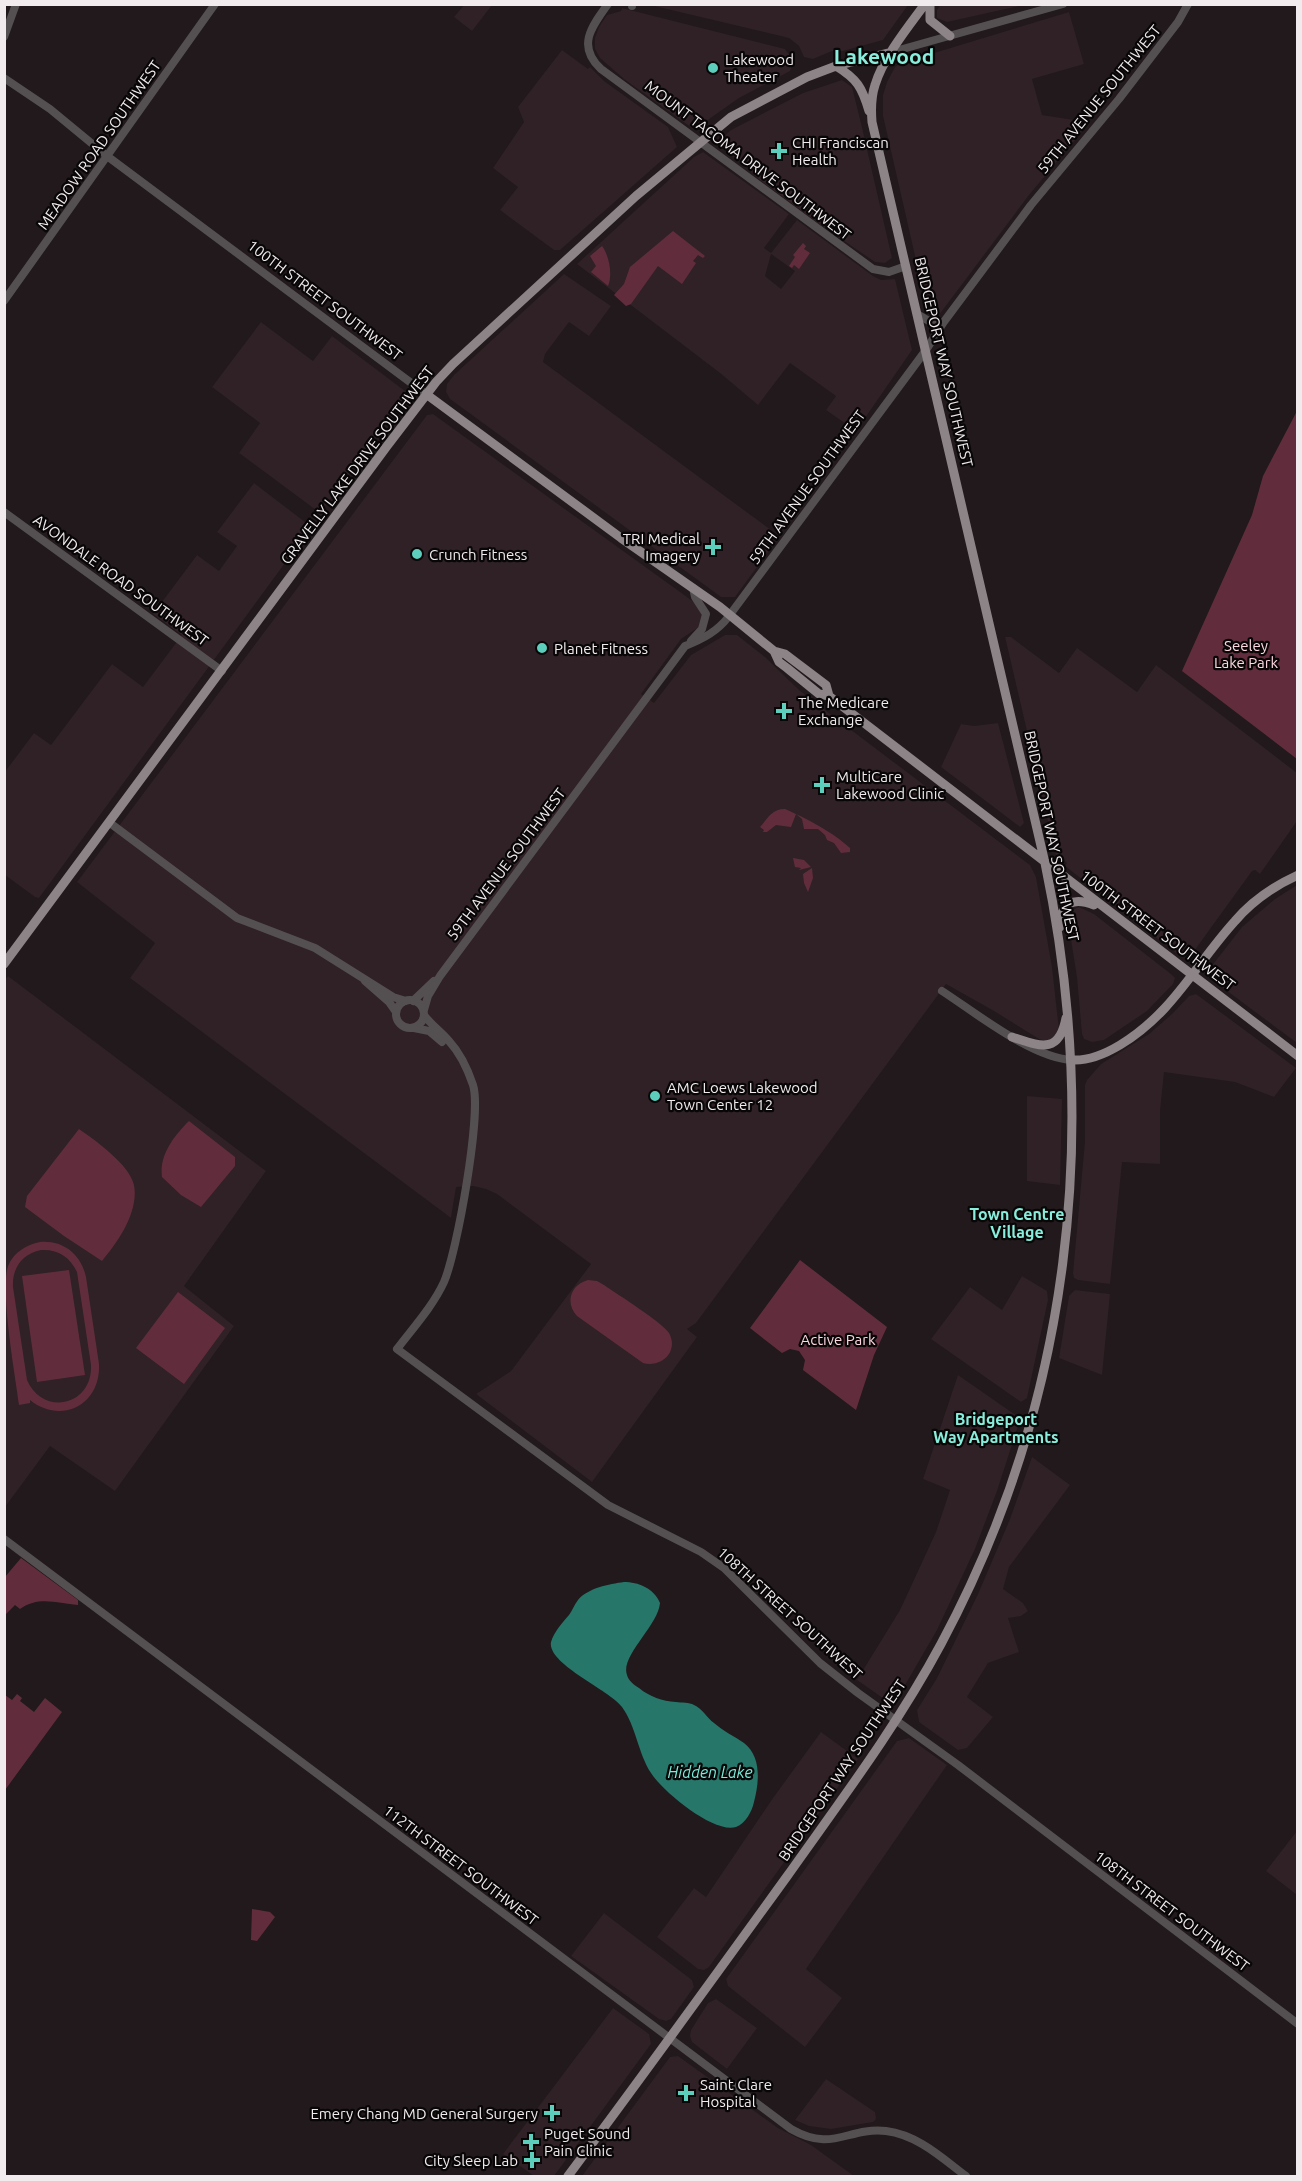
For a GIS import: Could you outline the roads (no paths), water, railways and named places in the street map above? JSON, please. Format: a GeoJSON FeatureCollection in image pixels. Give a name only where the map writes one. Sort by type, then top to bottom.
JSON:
{"type":"FeatureCollection","features":[{"type":"Feature","properties":{"kind":"main road","name":"BRIDGEPORT WAY SOUTHWEST"},"geometry":{"type":"LineString","coordinates":[[568,2176],[670,2038],[897,1720],[944,1639],[984,1555],[1015,1474],[1039,1394],[1056,1316],[1073,1139],[1072,1060],[1059,941],[1045,863],[872,122],[871,107],[874,85],[892,52],[925,4]]}},
{"type":"Feature","properties":{"kind":"main road"},"geometry":{"type":"LineString","coordinates":[[930,4],[930,20],[950,36]]}},
{"type":"Feature","properties":{"kind":"main road","name":"GRAVELLY LAKE DRIVE SOUTHWEST"},"geometry":{"type":"LineString","coordinates":[[4,964],[426,394],[453,364],[636,196],[731,117],[807,77],[836,66],[892,52]]}},
{"type":"Feature","properties":{"kind":"main road"},"geometry":{"type":"LineString","coordinates":[[836,66],[853,78],[861,88],[872,122]]}},
{"type":"Feature","properties":{"kind":"main road","name":"100TH STREET SOUTHWEST"},"geometry":{"type":"LineString","coordinates":[[426,394],[621,538],[693,588],[774,651],[785,654],[826,685],[829,696],[1298,1056]]}},
{"type":"Feature","properties":{"kind":"main road"},"geometry":{"type":"LineString","coordinates":[[1072,1060],[1096,1057],[1127,1041],[1160,1014],[1244,912],[1273,888],[1298,875]]}},
{"type":"Feature","properties":{"kind":"main road"},"geometry":{"type":"LineString","coordinates":[[1059,941],[1061,917],[1070,903],[1084,901],[1104,908]]}},
{"type":"Feature","properties":{"kind":"main road"},"geometry":{"type":"LineString","coordinates":[[1012,1036],[1041,1045],[1055,1042],[1062,1035],[1068,1007]]}},
{"type":"Feature","properties":{"kind":"street"},"geometry":{"type":"LineString","coordinates":[[4,37],[16,4]]}},
{"type":"Feature","properties":{"kind":"street","name":"MEADOW ROAD SOUTHWEST"},"geometry":{"type":"LineString","coordinates":[[4,301],[215,4]]}},
{"type":"Feature","properties":{"kind":"street","name":"MOUNT TACOMA DRIVE SOUTHWEST"},"geometry":{"type":"LineString","coordinates":[[608,4],[590,31],[588,45],[591,57],[601,69],[873,269],[889,272],[906,266]]}},
{"type":"Feature","properties":{"kind":"street","name":"GRAVELLY LAKE DRIVE SOUTHWEST"},"geometry":{"type":"LineString","coordinates":[[892,52],[1063,4]]}},
{"type":"Feature","properties":{"kind":"street","name":"59TH AVENUE SOUTHWEST"},"geometry":{"type":"LineString","coordinates":[[424,1012],[428,996],[440,976],[685,646],[708,636],[723,624],[1031,205],[1119,99],[1178,22],[1188,4]]}},
{"type":"Feature","properties":{"kind":"street","name":"100TH STREET SOUTHWEST"},"geometry":{"type":"LineString","coordinates":[[4,78],[52,111],[107,156],[426,394]]}},
{"type":"Feature","properties":{"kind":"street"},"geometry":{"type":"LineString","coordinates":[[917,314],[934,324],[943,323]]}},
{"type":"Feature","properties":{"kind":"street","name":"AVONDALE ROAD SOUTHWEST"},"geometry":{"type":"LineString","coordinates":[[4,512],[222,671]]}},
{"type":"Feature","properties":{"kind":"street"},"geometry":{"type":"LineString","coordinates":[[685,646],[702,629],[706,618],[705,611],[695,597],[693,588]]}},
{"type":"Feature","properties":{"kind":"street"},"geometry":{"type":"LineString","coordinates":[[110,823],[241,920],[307,944],[334,958],[393,997],[420,1004],[432,1026],[449,1041],[458,1053]]}},
{"type":"Feature","properties":{"kind":"street","name":"59TH AVENUE SOUTHWEST"},"geometry":{"type":"LineString","coordinates":[[409,1001],[440,976]]}},
{"type":"Feature","properties":{"kind":"street"},"geometry":{"type":"LineString","coordinates":[[362,978],[394,1007],[401,1025],[429,1031],[458,1053]]}},
{"type":"Feature","properties":{"kind":"street"},"geometry":{"type":"LineString","coordinates":[[942,991],[1012,1036],[1045,1054],[1072,1060]]}},
{"type":"Feature","properties":{"kind":"street"},"geometry":{"type":"LineString","coordinates":[[396,1012],[400,1005],[409,1001]]}},
{"type":"Feature","properties":{"kind":"street"},"geometry":{"type":"LineString","coordinates":[[414,1028],[421,1023],[424,1012]]}},
{"type":"Feature","properties":{"kind":"street","name":"108TH STREET SOUTHWEST"},"geometry":{"type":"LineString","coordinates":[[458,1053],[474,1086],[476,1108],[454,1248],[440,1289],[397,1349],[608,1505],[701,1552],[724,1568],[820,1663],[1298,2024]]}},
{"type":"Feature","properties":{"kind":"street","name":"112TH STREET SOUTHWEST"},"geometry":{"type":"LineString","coordinates":[[4,1539],[791,2129],[808,2138],[831,2140],[884,2131],[903,2134],[924,2144],[966,2176]]}},
{"type":"Feature","properties":{"kind":"water","name":"Hidden Lake"},"geometry":{"type":"Polygon","coordinates":[[[624,1582],[645,1587],[654,1593],[660,1603],[658,1612],[629,1659],[626,1667],[630,1681],[656,1698],[697,1706],[717,1726],[744,1743],[754,1755],[758,1779],[754,1802],[743,1823],[736,1827],[726,1827],[702,1818],[666,1790],[651,1773],[631,1723],[622,1707],[558,1659],[552,1650],[551,1642],[554,1635],[582,1596],[599,1587],[624,1582]]]}},
{"type":"Feature","properties":{"kind":"place","name":"Lakewood Theater"},"geometry":{"type":"Point","coordinates":[713,68]}},
{"type":"Feature","properties":{"kind":"place","name":"CHI Franciscan Health"},"geometry":{"type":"Point","coordinates":[779,151]}},
{"type":"Feature","properties":{"kind":"place","name":"TRI Medical Imagery"},"geometry":{"type":"Point","coordinates":[713,547]}},
{"type":"Feature","properties":{"kind":"place","name":"Crunch Fitness"},"geometry":{"type":"Point","coordinates":[417,554]}},
{"type":"Feature","properties":{"kind":"place","name":"Planet Fitness"},"geometry":{"type":"Point","coordinates":[542,648]}},
{"type":"Feature","properties":{"kind":"place","name":"The Medicare Exchange"},"geometry":{"type":"Point","coordinates":[784,711]}},
{"type":"Feature","properties":{"kind":"place","name":"MultiCare Lakewood Clinic"},"geometry":{"type":"Point","coordinates":[822,785]}},
{"type":"Feature","properties":{"kind":"place","name":"AMC Loews Lakewood Town Center 12"},"geometry":{"type":"Point","coordinates":[655,1096]}},
{"type":"Feature","properties":{"kind":"place","name":"Saint Clare Hospital"},"geometry":{"type":"Point","coordinates":[686,2093]}},
{"type":"Feature","properties":{"kind":"place","name":"Emery Chang MD General Surgery"},"geometry":{"type":"Point","coordinates":[552,2113]}},
{"type":"Feature","properties":{"kind":"place","name":"Puget Sound Pain Clinic"},"geometry":{"type":"Point","coordinates":[531,2142]}},
{"type":"Feature","properties":{"kind":"place","name":"City Sleep Lab"},"geometry":{"type":"Point","coordinates":[532,2160]}},
{"type":"Feature","properties":{"kind":"district","name":"Lakewood"},"geometry":{"type":"Point","coordinates":[884,56]}},
{"type":"Feature","properties":{"kind":"district","name":"Town Centre Village"},"geometry":{"type":"Point","coordinates":[1017,1223]}},
{"type":"Feature","properties":{"kind":"district","name":"Bridgeport Way Apartments"},"geometry":{"type":"Point","coordinates":[996,1428]}},
{"type":"Feature","properties":{"kind":"park label","name":"Seeley Lake Park"},"geometry":{"type":"Point","coordinates":[1246,654]}},
{"type":"Feature","properties":{"kind":"park label","name":"Active Park"},"geometry":{"type":"Point","coordinates":[838,1339]}}]}
